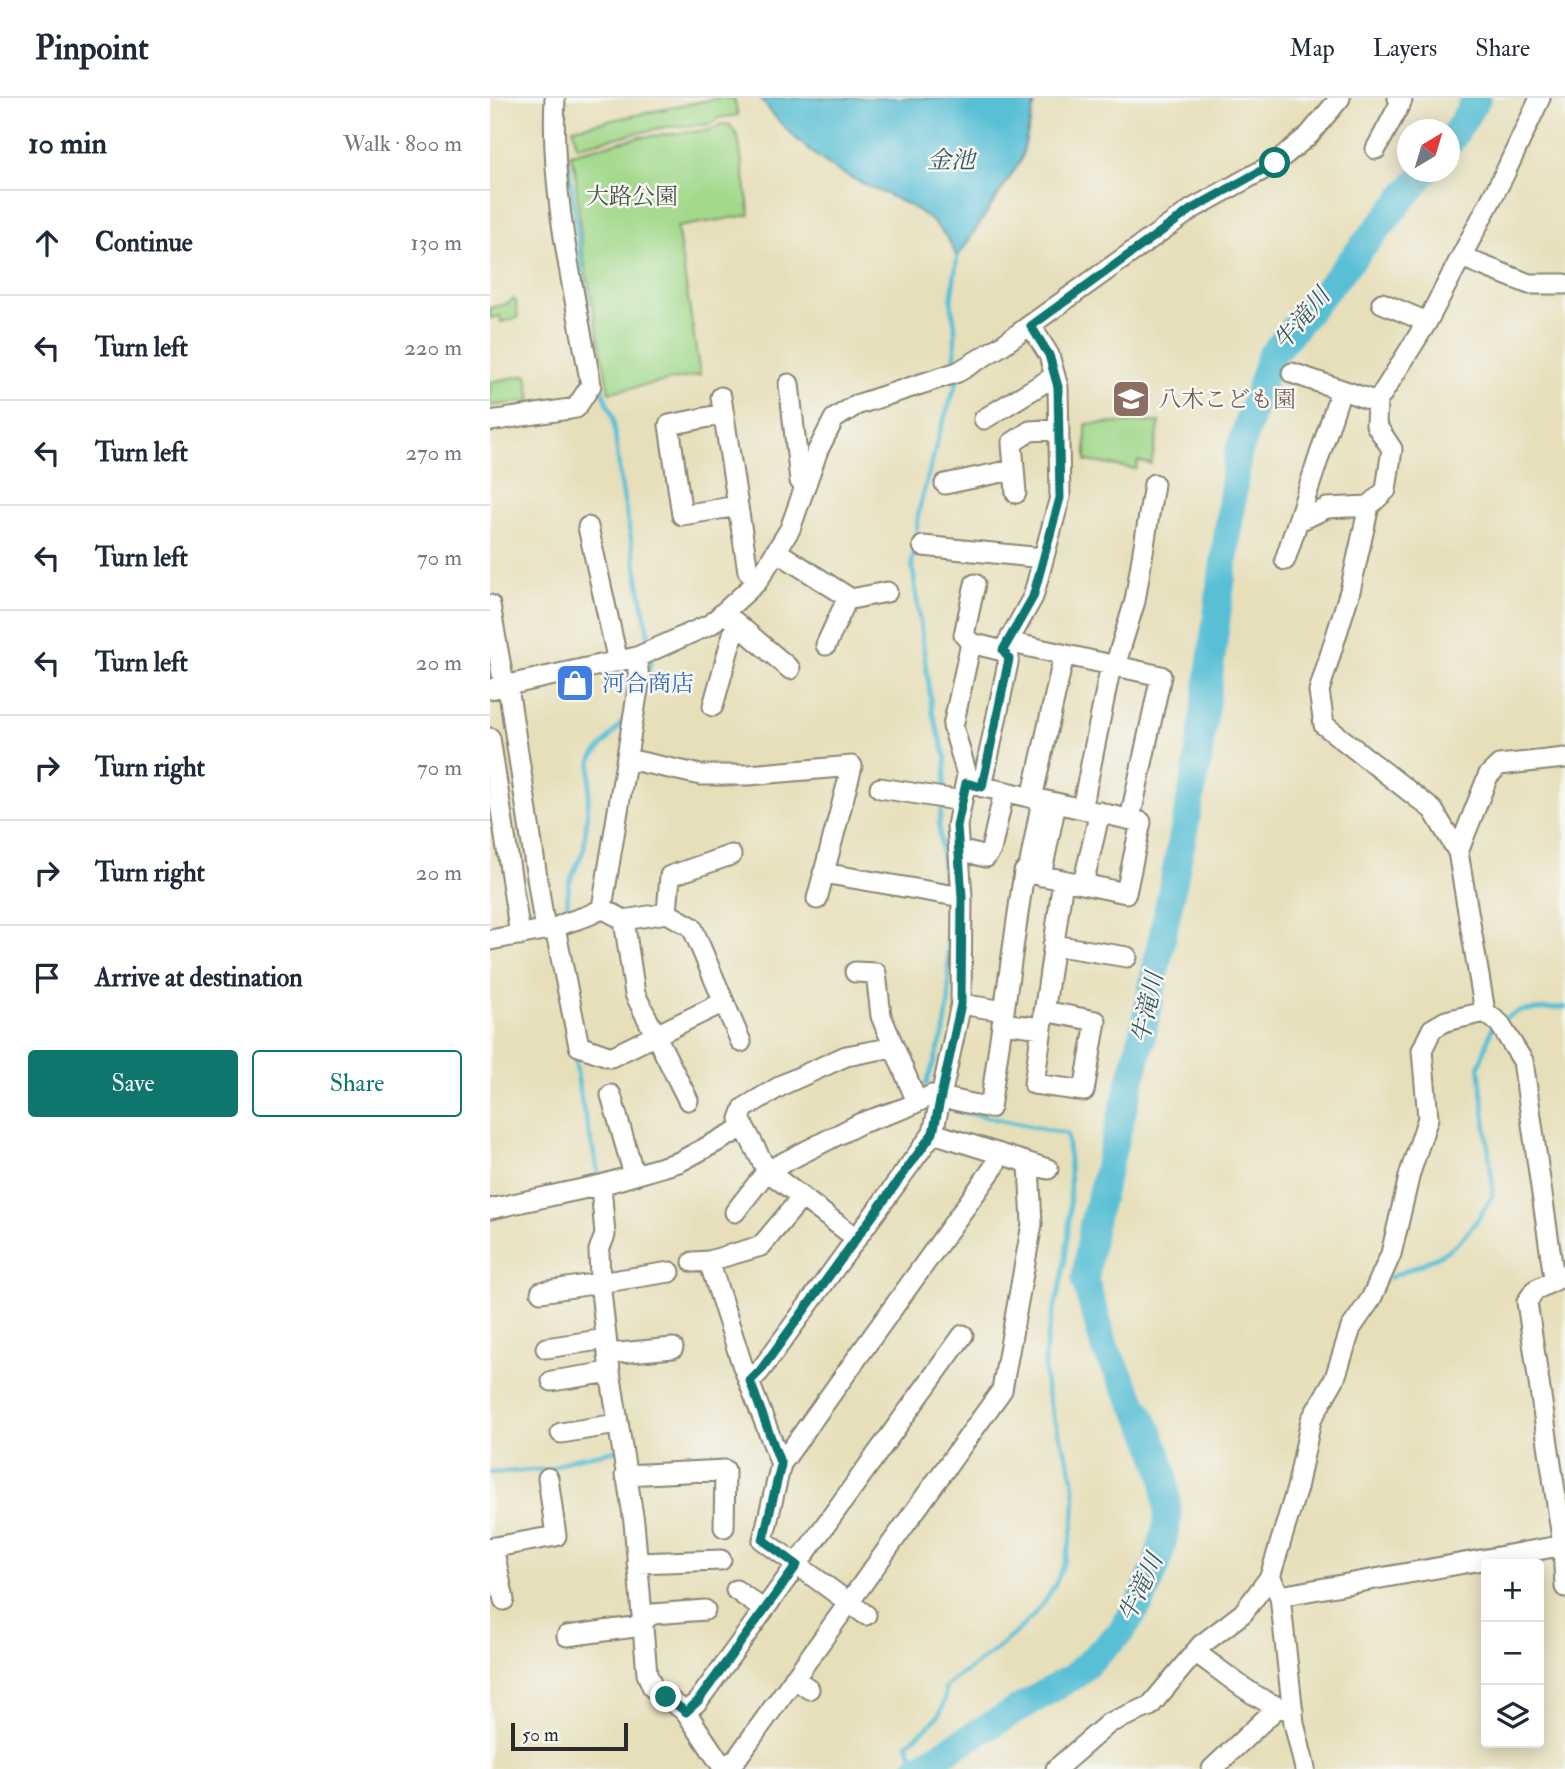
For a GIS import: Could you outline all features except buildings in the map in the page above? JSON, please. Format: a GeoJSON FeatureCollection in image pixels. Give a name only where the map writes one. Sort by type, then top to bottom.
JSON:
{"type":"FeatureCollection","features":[{"type":"Feature","properties":{"kind":"street"},"geometry":{"type":"LineString","coordinates":[[490,421],[576,408],[591,385],[567,247],[552,138],[555,98]]}},
{"type":"Feature","properties":{"kind":"street"},"geometry":{"type":"LineString","coordinates":[[713,706],[730,618],[757,582],[789,529],[834,419],[856,405],[958,372],[1031,326],[1192,209],[1275,163],[1309,135],[1340,98]]}},
{"type":"Feature","properties":{"kind":"street"},"geometry":{"type":"LineString","coordinates":[[1376,149],[1402,100],[1398,98]]}},
{"type":"Feature","properties":{"kind":"street"},"geometry":{"type":"LineString","coordinates":[[1540,98],[1427,322],[1377,402],[1376,425],[1392,449],[1386,490],[1369,506],[1350,591],[1319,691],[1324,725],[1433,810],[1458,852],[1485,1012],[1499,1023],[1522,1061],[1560,1277],[1535,1290],[1527,1302],[1564,1545],[1565,1587]]}},
{"type":"Feature","properties":{"kind":"street"},"geometry":{"type":"LineString","coordinates":[[1461,257],[1530,284],[1565,284]]}},
{"type":"Feature","properties":{"kind":"street"},"geometry":{"type":"LineString","coordinates":[[1382,303],[1427,322]]}},
{"type":"Feature","properties":{"kind":"street"},"geometry":{"type":"LineString","coordinates":[[750,1381],[760,1371],[933,1133],[961,1004],[962,897],[957,826],[1009,659],[1005,646],[1033,597],[1060,498],[1058,387],[1049,355],[1031,326]]}},
{"type":"Feature","properties":{"kind":"street"},"geometry":{"type":"LineString","coordinates":[[1292,373],[1377,402]]}},
{"type":"Feature","properties":{"kind":"street"},"geometry":{"type":"LineString","coordinates":[[984,419],[1055,376]]}},
{"type":"Feature","properties":{"kind":"street"},"geometry":{"type":"LineString","coordinates":[[789,384],[800,481],[805,485]]}},
{"type":"Feature","properties":{"kind":"street"},"geometry":{"type":"LineString","coordinates":[[1285,560],[1341,390]]}},
{"type":"Feature","properties":{"kind":"street"},"geometry":{"type":"LineString","coordinates":[[738,506],[682,515],[669,425],[722,406],[738,506],[748,570],[757,582]]}},
{"type":"Feature","properties":{"kind":"street"},"geometry":{"type":"LineString","coordinates":[[1016,493],[1012,470],[1012,443],[1030,431],[1058,429]]}},
{"type":"Feature","properties":{"kind":"street"},"geometry":{"type":"LineString","coordinates":[[945,484],[1012,470]]}},
{"type":"Feature","properties":{"kind":"street"},"geometry":{"type":"LineString","coordinates":[[1083,884],[1091,810],[1113,666],[1136,601],[1154,484]]}},
{"type":"Feature","properties":{"kind":"street"},"geometry":{"type":"LineString","coordinates":[[1299,521],[1326,508],[1369,506]]}},
{"type":"Feature","properties":{"kind":"street"},"geometry":{"type":"LineString","coordinates":[[490,940],[550,929],[569,920],[593,915],[602,908],[639,683],[627,659],[588,527]]}},
{"type":"Feature","properties":{"kind":"street"},"geometry":{"type":"LineString","coordinates":[[923,546],[1043,558]]}},
{"type":"Feature","properties":{"kind":"street"},"geometry":{"type":"LineString","coordinates":[[776,551],[851,599],[887,592]]}},
{"type":"Feature","properties":{"kind":"street"},"geometry":{"type":"LineString","coordinates":[[975,584],[963,625],[964,635],[971,643],[1064,655],[1161,676],[1130,819]]}},
{"type":"Feature","properties":{"kind":"street"},"geometry":{"type":"LineString","coordinates":[[826,645],[848,597]]}},
{"type":"Feature","properties":{"kind":"street"},"geometry":{"type":"LineString","coordinates":[[490,605],[503,679],[499,688],[550,929],[579,1046],[611,1056],[724,1002]]}},
{"type":"Feature","properties":{"kind":"street"},"geometry":{"type":"LineString","coordinates":[[499,688],[627,659],[730,618]]}},
{"type":"Feature","properties":{"kind":"street"},"geometry":{"type":"LineString","coordinates":[[730,618],[790,669]]}},
{"type":"Feature","properties":{"kind":"street"},"geometry":{"type":"LineString","coordinates":[[970,790],[953,726],[971,643]]}},
{"type":"Feature","properties":{"kind":"street"},"geometry":{"type":"LineString","coordinates":[[1034,874],[1064,655]]}},
{"type":"Feature","properties":{"kind":"street"},"geometry":{"type":"LineString","coordinates":[[490,738],[503,771],[498,848],[520,934]]}},
{"type":"Feature","properties":{"kind":"street"},"geometry":{"type":"LineString","coordinates":[[1458,852],[1488,776],[1499,765],[1565,758]]}},
{"type":"Feature","properties":{"kind":"street"},"geometry":{"type":"LineString","coordinates":[[627,759],[701,775],[749,775],[852,766],[817,899]]}},
{"type":"Feature","properties":{"kind":"street"},"geometry":{"type":"LineString","coordinates":[[735,1212],[766,1171],[861,1123],[932,1096],[990,1108],[1024,872],[1126,892],[1142,822],[1004,792],[880,788]]}},
{"type":"Feature","properties":{"kind":"street"},"geometry":{"type":"LineString","coordinates":[[959,850],[986,857],[991,850],[1004,792]]}},
{"type":"Feature","properties":{"kind":"street"},"geometry":{"type":"LineString","coordinates":[[667,913],[670,876],[731,855]]}},
{"type":"Feature","properties":{"kind":"street"},"geometry":{"type":"LineString","coordinates":[[823,873],[962,897]]}},
{"type":"Feature","properties":{"kind":"street"},"geometry":{"type":"LineString","coordinates":[[961,1004],[1003,1017],[1043,1020],[1063,880]]}},
{"type":"Feature","properties":{"kind":"street"},"geometry":{"type":"LineString","coordinates":[[602,908],[624,920],[667,913],[692,927],[741,1042]]}},
{"type":"Feature","properties":{"kind":"street"},"geometry":{"type":"LineString","coordinates":[[624,920],[635,994],[688,1100]]}},
{"type":"Feature","properties":{"kind":"street"},"geometry":{"type":"LineString","coordinates":[[1054,945],[1127,957]]}},
{"type":"Feature","properties":{"kind":"street"},"geometry":{"type":"LineString","coordinates":[[855,972],[876,973],[881,1016],[917,1102]]}},
{"type":"Feature","properties":{"kind":"street"},"geometry":{"type":"LineString","coordinates":[[1056,1769],[1109,1723],[1150,1706],[1201,1645],[1243,1613],[1270,1577],[1297,1488],[1311,1420],[1335,1378],[1351,1328],[1371,1299],[1391,1254],[1410,1173],[1429,1118],[1422,1049],[1432,1029],[1446,1021],[1485,1012]]}},
{"type":"Feature","properties":{"kind":"street"},"geometry":{"type":"LineString","coordinates":[[856,1238],[766,1171],[740,1119],[744,1108],[784,1084],[846,1056],[894,1047]]}},
{"type":"Feature","properties":{"kind":"street"},"geometry":{"type":"LineString","coordinates":[[611,1095],[634,1175]]}},
{"type":"Feature","properties":{"kind":"street"},"geometry":{"type":"LineString","coordinates":[[490,1209],[601,1185],[679,1162],[744,1127]]}},
{"type":"Feature","properties":{"kind":"street"},"geometry":{"type":"LineString","coordinates":[[601,1185],[605,1235],[599,1250],[600,1282],[637,1563],[647,1674],[653,1688],[686,1712],[724,1769],[737,1758],[801,1683],[848,1603],[1002,1390],[1032,1224],[1039,1167],[933,1133]]}},
{"type":"Feature","properties":{"kind":"street"},"geometry":{"type":"LineString","coordinates":[[866,1615],[763,1540],[781,1465],[994,1167],[998,1156]]}},
{"type":"Feature","properties":{"kind":"street"},"geometry":{"type":"LineString","coordinates":[[781,1465],[701,1261],[761,1245],[802,1197]]}},
{"type":"Feature","properties":{"kind":"street"},"geometry":{"type":"LineString","coordinates":[[541,1292],[670,1272]]}},
{"type":"Feature","properties":{"kind":"street"},"geometry":{"type":"LineString","coordinates":[[686,1712],[764,1610],[963,1335]]}},
{"type":"Feature","properties":{"kind":"street"},"geometry":{"type":"LineString","coordinates":[[546,1348],[608,1355],[673,1348]]}},
{"type":"Feature","properties":{"kind":"street"},"geometry":{"type":"LineString","coordinates":[[552,1381],[608,1355]]}},
{"type":"Feature","properties":{"kind":"street"},"geometry":{"type":"LineString","coordinates":[[561,1433],[617,1424]]}},
{"type":"Feature","properties":{"kind":"street"},"geometry":{"type":"LineString","coordinates":[[625,1475],[725,1470],[724,1527]]}},
{"type":"Feature","properties":{"kind":"street"},"geometry":{"type":"LineString","coordinates":[[504,1600],[491,1548],[556,1536],[560,1514],[548,1478]]}},
{"type":"Feature","properties":{"kind":"street"},"geometry":{"type":"LineString","coordinates":[[1280,1596],[1564,1545]]}},
{"type":"Feature","properties":{"kind":"street"},"geometry":{"type":"LineString","coordinates":[[637,1563],[721,1560]]}},
{"type":"Feature","properties":{"kind":"street"},"geometry":{"type":"LineString","coordinates":[[1270,1577],[1280,1596],[1285,1710],[1305,1769]]}},
{"type":"Feature","properties":{"kind":"street"},"geometry":{"type":"LineString","coordinates":[[736,1590],[764,1610]]}},
{"type":"Feature","properties":{"kind":"street"},"geometry":{"type":"LineString","coordinates":[[567,1636],[634,1627],[653,1614],[705,1610]]}},
{"type":"Feature","properties":{"kind":"street"},"geometry":{"type":"LineString","coordinates":[[1199,1655],[1285,1710]]}},
{"type":"Feature","properties":{"kind":"street"},"geometry":{"type":"LineString","coordinates":[[1212,1769],[1285,1710]]}},
{"type":"Feature","properties":{"kind":"green space"},"geometry":{"type":"Polygon","coordinates":[[[718,98],[734,98],[738,115],[718,118],[712,124],[665,127],[577,146],[573,128],[718,98]]]}},
{"type":"Feature","properties":{"kind":"green space","name":"大路公園"},"geometry":{"type":"Polygon","coordinates":[[[721,124],[730,125],[738,137],[750,215],[677,227],[700,375],[609,392],[582,249],[575,168],[570,154],[640,137],[711,130],[721,124]]]}},
{"type":"Feature","properties":{"kind":"green space"},"geometry":{"type":"Polygon","coordinates":[[[513,299],[516,301],[518,318],[501,322],[500,316],[490,318],[490,308],[509,303],[513,299]]]}},
{"type":"Feature","properties":{"kind":"green space"},"geometry":{"type":"Polygon","coordinates":[[[527,375],[531,400],[490,406],[490,382],[527,375]]]}},
{"type":"Feature","properties":{"kind":"green space"},"geometry":{"type":"Polygon","coordinates":[[[1160,422],[1151,464],[1138,461],[1136,469],[1086,461],[1086,424],[1160,422]]]}},
{"type":"Feature","properties":{"kind":"water","name":"金池"},"geometry":{"type":"Polygon","coordinates":[[[760,98],[1036,98],[1021,160],[957,258],[948,239],[935,224],[902,202],[846,176],[819,158],[775,117],[760,98]]]}},
{"type":"Feature","properties":{"kind":"waterway","name":"牛滝川"},"geometry":{"type":"LineString","coordinates":[[1460,126],[1477,98]]}},
{"type":"Feature","properties":{"kind":"waterway"},"geometry":{"type":"LineString","coordinates":[[563,151],[569,167],[589,325]]}},
{"type":"Feature","properties":{"kind":"waterway","name":"牛滝川"},"geometry":{"type":"LineString","coordinates":[[916,1769],[1074,1676],[1120,1633],[1141,1601],[1157,1565],[1168,1518],[1164,1473],[1150,1433],[1105,1348],[1085,1280],[1093,1225],[1142,1037],[1198,761],[1238,454],[1270,357],[1417,182]]}},
{"type":"Feature","properties":{"kind":"waterway"},"geometry":{"type":"LineString","coordinates":[[955,364],[955,326],[951,301],[957,258]]}},
{"type":"Feature","properties":{"kind":"waterway"},"geometry":{"type":"LineString","coordinates":[[593,348],[603,392],[613,417],[621,484],[650,644]]}},
{"type":"Feature","properties":{"kind":"waterway"},"geometry":{"type":"LineString","coordinates":[[944,791],[946,758],[932,711],[912,563],[919,510],[940,431],[958,379]]}},
{"type":"Feature","properties":{"kind":"waterway"},"geometry":{"type":"LineString","coordinates":[[647,676],[652,658]]}},
{"type":"Feature","properties":{"kind":"waterway"},"geometry":{"type":"LineString","coordinates":[[566,916],[569,883],[584,849],[592,758],[626,718]]}},
{"type":"Feature","properties":{"kind":"waterway"},"geometry":{"type":"LineString","coordinates":[[942,804],[939,826],[944,887]]}},
{"type":"Feature","properties":{"kind":"waterway"},"geometry":{"type":"LineString","coordinates":[[926,1085],[944,1033],[949,999],[946,901]]}},
{"type":"Feature","properties":{"kind":"waterway"},"geometry":{"type":"LineString","coordinates":[[1501,1020],[1520,1011],[1565,1007]]}},
{"type":"Feature","properties":{"kind":"waterway"},"geometry":{"type":"LineString","coordinates":[[1389,1278],[1449,1249],[1471,1229],[1492,1196],[1479,1067],[1493,1025]]}},
{"type":"Feature","properties":{"kind":"waterway"},"geometry":{"type":"LineString","coordinates":[[574,1050],[580,1095],[600,1179]]}},
{"type":"Feature","properties":{"kind":"waterway"},"geometry":{"type":"LineString","coordinates":[[918,1768],[907,1743],[929,1726],[940,1713],[945,1688],[1016,1633],[1038,1610],[1055,1584],[1066,1559],[1074,1513],[1073,1479],[1050,1404],[1045,1377],[1047,1339],[1062,1277],[1069,1224],[1070,1170],[1067,1134],[954,1110]]}},
{"type":"Feature","properties":{"kind":"waterway"},"geometry":{"type":"LineString","coordinates":[[490,1473],[550,1469],[571,1459],[617,1450]]}},
{"type":"Feature","properties":{"kind":"place","name":"八木こども園"},"geometry":{"type":"Point","coordinates":[1131,399]}},
{"type":"Feature","properties":{"kind":"place","name":"河合商店"},"geometry":{"type":"Point","coordinates":[575,683]}},
{"type":"Feature","properties":{"kind":"route"},"geometry":{"type":"LineString","coordinates":[[666,1697],[686,1712],[698,1701],[797,1565],[763,1540],[781,1465],[750,1381],[760,1371],[933,1133],[961,1004],[962,897],[957,826],[962,801],[966,783],[982,787],[1009,659],[1003,650],[1033,597],[1060,498],[1058,387],[1049,355],[1031,326],[1192,209],[1275,163]]}}]}
